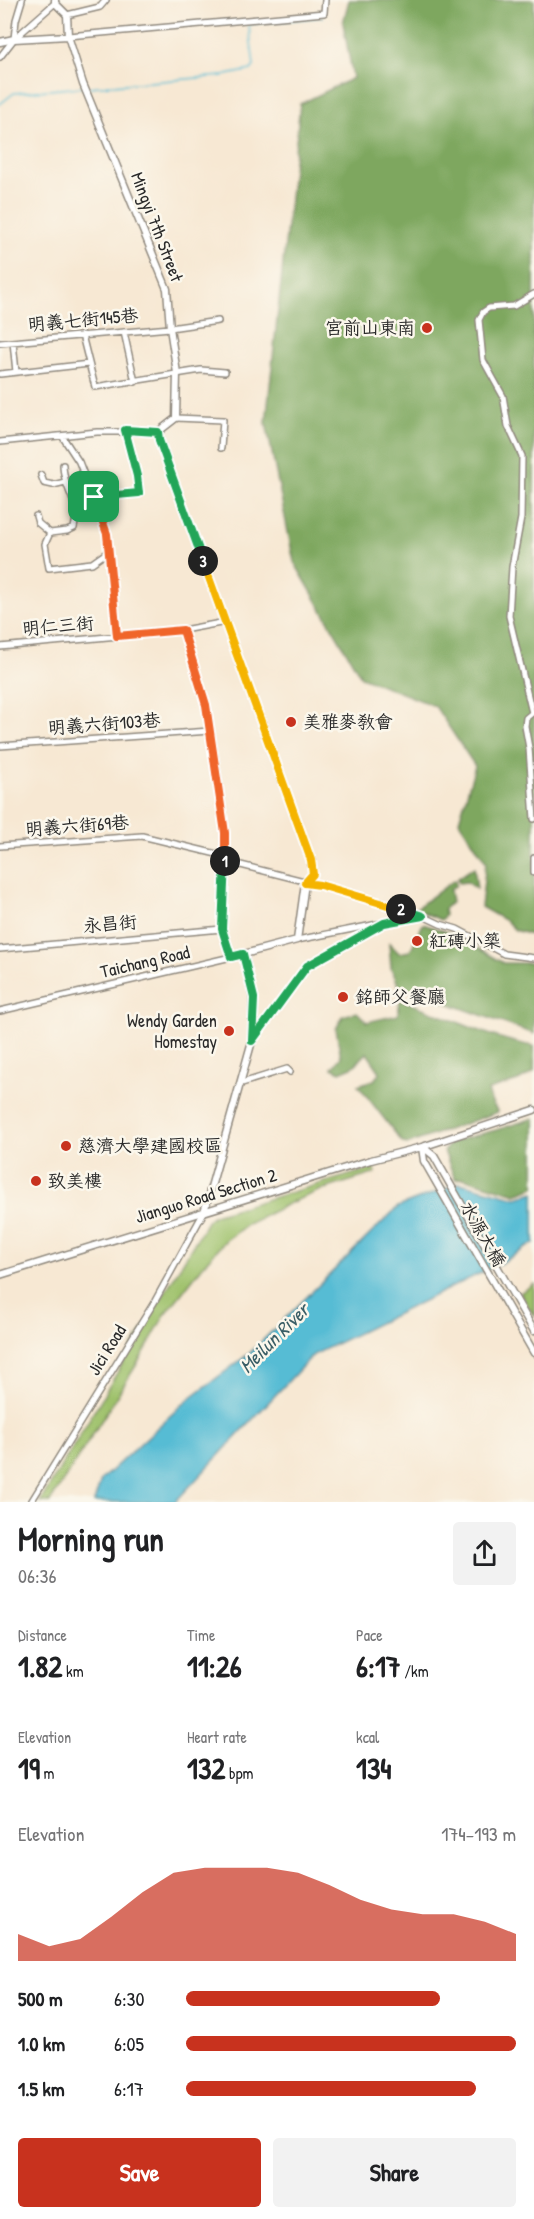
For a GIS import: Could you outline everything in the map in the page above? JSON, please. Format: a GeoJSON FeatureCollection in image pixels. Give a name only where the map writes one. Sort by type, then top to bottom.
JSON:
{"type":"FeatureCollection","features":[{"type":"Feature","properties":{"kind":"street"},"geometry":{"type":"LineString","coordinates":[[14,39],[16,20],[22,0]]}},
{"type":"Feature","properties":{"kind":"street"},"geometry":{"type":"LineString","coordinates":[[0,57],[14,39],[55,1],[67,15],[100,8],[106,0]]}},
{"type":"Feature","properties":{"kind":"street"},"geometry":{"type":"LineString","coordinates":[[0,42],[324,13],[325,0]]}},
{"type":"Feature","properties":{"kind":"street","name":"Mingyi 7th Street"},"geometry":{"type":"LineString","coordinates":[[67,15],[68,36],[85,87],[167,289],[177,373],[176,418]]}},
{"type":"Feature","properties":{"kind":"street"},"geometry":{"type":"LineString","coordinates":[[534,294],[514,306],[489,308],[483,312],[479,321],[483,360],[503,396],[508,426],[522,456],[521,518],[512,567],[508,616],[532,713],[526,718],[525,726],[529,748],[534,819]]}},
{"type":"Feature","properties":{"kind":"street","name":"明義七街145巷"},"geometry":{"type":"LineString","coordinates":[[0,343],[170,328],[218,321]]}},
{"type":"Feature","properties":{"kind":"street"},"geometry":{"type":"LineString","coordinates":[[123,332],[135,382]]}},
{"type":"Feature","properties":{"kind":"street"},"geometry":{"type":"LineString","coordinates":[[82,335],[95,387],[201,370],[225,372]]}},
{"type":"Feature","properties":{"kind":"street"},"geometry":{"type":"LineString","coordinates":[[13,342],[16,372]]}},
{"type":"Feature","properties":{"kind":"street"},"geometry":{"type":"LineString","coordinates":[[0,374],[89,364]]}},
{"type":"Feature","properties":{"kind":"street"},"geometry":{"type":"LineString","coordinates":[[0,442],[125,430],[158,432],[176,418],[223,420],[221,448]]}},
{"type":"Feature","properties":{"kind":"street"},"geometry":{"type":"LineString","coordinates":[[94,497],[139,493],[125,430]]}},
{"type":"Feature","properties":{"kind":"street"},"geometry":{"type":"LineString","coordinates":[[158,432],[311,860],[313,874],[305,883],[297,940],[423,916]]}},
{"type":"Feature","properties":{"kind":"street"},"geometry":{"type":"LineString","coordinates":[[62,436],[79,462],[107,534],[117,636]]}},
{"type":"Feature","properties":{"kind":"street"},"geometry":{"type":"LineString","coordinates":[[36,516],[38,523],[50,533],[74,528],[77,510],[73,496],[65,482],[63,465]]}},
{"type":"Feature","properties":{"kind":"street"},"geometry":{"type":"LineString","coordinates":[[41,475],[44,483],[53,485],[65,482]]}},
{"type":"Feature","properties":{"kind":"street"},"geometry":{"type":"LineString","coordinates":[[50,533],[45,544],[49,568],[92,563],[109,551]]}},
{"type":"Feature","properties":{"kind":"street","name":"明仁三街"},"geometry":{"type":"LineString","coordinates":[[0,646],[183,630],[226,622]]}},
{"type":"Feature","properties":{"kind":"street"},"geometry":{"type":"LineString","coordinates":[[183,630],[206,705],[225,833],[222,929],[231,957]]}},
{"type":"Feature","properties":{"kind":"street","name":"明義六街103巷"},"geometry":{"type":"LineString","coordinates":[[0,746],[210,731]]}},
{"type":"Feature","properties":{"kind":"street","name":"明義六街69巷"},"geometry":{"type":"LineString","coordinates":[[0,846],[142,836],[423,916],[457,929],[504,954],[534,958]]}},
{"type":"Feature","properties":{"kind":"street"},"geometry":{"type":"LineString","coordinates":[[534,858],[534,873]]}},
{"type":"Feature","properties":{"kind":"street"},"geometry":{"type":"LineString","coordinates":[[252,1041],[307,966],[384,923]]}},
{"type":"Feature","properties":{"kind":"street","name":"永昌街"},"geometry":{"type":"LineString","coordinates":[[0,948],[222,929]]}},
{"type":"Feature","properties":{"kind":"street","name":"Taichang Road"},"geometry":{"type":"LineString","coordinates":[[0,1011],[297,940]]}},
{"type":"Feature","properties":{"kind":"street"},"geometry":{"type":"LineString","coordinates":[[204,1212],[252,1041],[254,998],[243,954]]}},
{"type":"Feature","properties":{"kind":"street"},"geometry":{"type":"LineString","coordinates":[[242,1083],[287,1069],[290,1072]]}},
{"type":"Feature","properties":{"kind":"street","name":"Jianguo Road Section 2"},"geometry":{"type":"LineString","coordinates":[[0,1275],[371,1160],[422,1147],[534,1110]]}},
{"type":"Feature","properties":{"kind":"street","name":"水源大橋"},"geometry":{"type":"LineString","coordinates":[[422,1147],[434,1156],[534,1331]]}},
{"type":"Feature","properties":{"kind":"street","name":"水源大橋"},"geometry":{"type":"LineString","coordinates":[[422,1147],[424,1161],[534,1353]]}},
{"type":"Feature","properties":{"kind":"street","name":"Jici Road"},"geometry":{"type":"LineString","coordinates":[[31,1502],[155,1300],[204,1212]]}},
{"type":"Feature","properties":{"kind":"green space"},"geometry":{"type":"Polygon","coordinates":[[[349,0],[534,0],[534,936],[515,930],[506,921],[481,907],[486,862],[459,821],[475,766],[435,706],[361,677],[294,562],[266,423],[300,104],[353,78],[343,23],[349,0]]]}},
{"type":"Feature","properties":{"kind":"green space"},"geometry":{"type":"Polygon","coordinates":[[[474,867],[477,889],[467,882],[459,883],[457,879],[474,867]]]}},
{"type":"Feature","properties":{"kind":"green space"},"geometry":{"type":"Polygon","coordinates":[[[453,881],[456,885],[450,890],[452,902],[444,909],[445,915],[441,920],[415,909],[453,881]]]}},
{"type":"Feature","properties":{"kind":"green space"},"geometry":{"type":"Polygon","coordinates":[[[423,924],[453,934],[503,963],[534,963],[534,1034],[399,986],[391,968],[389,943],[399,953],[410,951],[423,924]]]}},
{"type":"Feature","properties":{"kind":"green space"},"geometry":{"type":"Polygon","coordinates":[[[400,1000],[500,1038],[534,1046],[534,1072],[518,1081],[488,1090],[491,1101],[498,1112],[408,1144],[403,1143],[358,1085],[374,1080],[380,1072],[367,1053],[354,1066],[340,1072],[332,1068],[341,1057],[336,1029],[343,1016],[357,1012],[367,1022],[398,1015],[400,1000]]]}},
{"type":"Feature","properties":{"kind":"green space"},"geometry":{"type":"Polygon","coordinates":[[[534,1118],[534,1187],[516,1194],[463,1178],[455,1179],[444,1151],[451,1142],[534,1118]]]}},
{"type":"Feature","properties":{"kind":"green space"},"geometry":{"type":"Polygon","coordinates":[[[374,1168],[376,1173],[321,1190],[292,1202],[248,1224],[226,1240],[164,1316],[142,1356],[50,1502],[40,1502],[208,1220],[214,1215],[374,1168]]]}},
{"type":"Feature","properties":{"kind":"green space"},"geometry":{"type":"Polygon","coordinates":[[[534,1284],[534,1316],[520,1293],[534,1284]]]}},
{"type":"Feature","properties":{"kind":"water","name":"Meilun River"},"geometry":{"type":"Polygon","coordinates":[[[460,1183],[517,1198],[534,1192],[534,1243],[501,1263],[313,1355],[175,1502],[94,1502],[101,1480],[186,1401],[250,1353],[398,1207],[460,1183]]]}},
{"type":"Feature","properties":{"kind":"waterway"},"geometry":{"type":"LineString","coordinates":[[88,87],[222,76],[251,70],[254,66],[249,26],[251,24],[322,17]]}},
{"type":"Feature","properties":{"kind":"waterway"},"geometry":{"type":"LineString","coordinates":[[0,104],[14,93],[83,87]]}},
{"type":"Feature","properties":{"kind":"place","name":"宮前山東南"},"geometry":{"type":"Point","coordinates":[427,328]}},
{"type":"Feature","properties":{"kind":"place","name":"美雅麥教會"},"geometry":{"type":"Point","coordinates":[291,722]}},
{"type":"Feature","properties":{"kind":"place","name":"紅磚小築"},"geometry":{"type":"Point","coordinates":[417,941]}},
{"type":"Feature","properties":{"kind":"place","name":"銘師父餐廳"},"geometry":{"type":"Point","coordinates":[343,997]}},
{"type":"Feature","properties":{"kind":"place","name":"Wendy Garden Homestay"},"geometry":{"type":"Point","coordinates":[229,1031]}},
{"type":"Feature","properties":{"kind":"place","name":"慈濟大學建國校區"},"geometry":{"type":"Point","coordinates":[66,1146]}},
{"type":"Feature","properties":{"kind":"place","name":"致美樓"},"geometry":{"type":"Point","coordinates":[36,1181]}},
{"type":"Feature","properties":{"kind":"route"},"geometry":{"type":"LineString","coordinates":[[125,430],[158,432],[311,860],[313,874],[305,883],[407,909],[423,916],[384,923],[307,966],[272,1017],[252,1041],[254,998],[243,954],[231,957],[222,929],[225,833],[206,705],[183,630],[117,636],[107,534],[94,497],[139,493],[125,430]]}}]}
